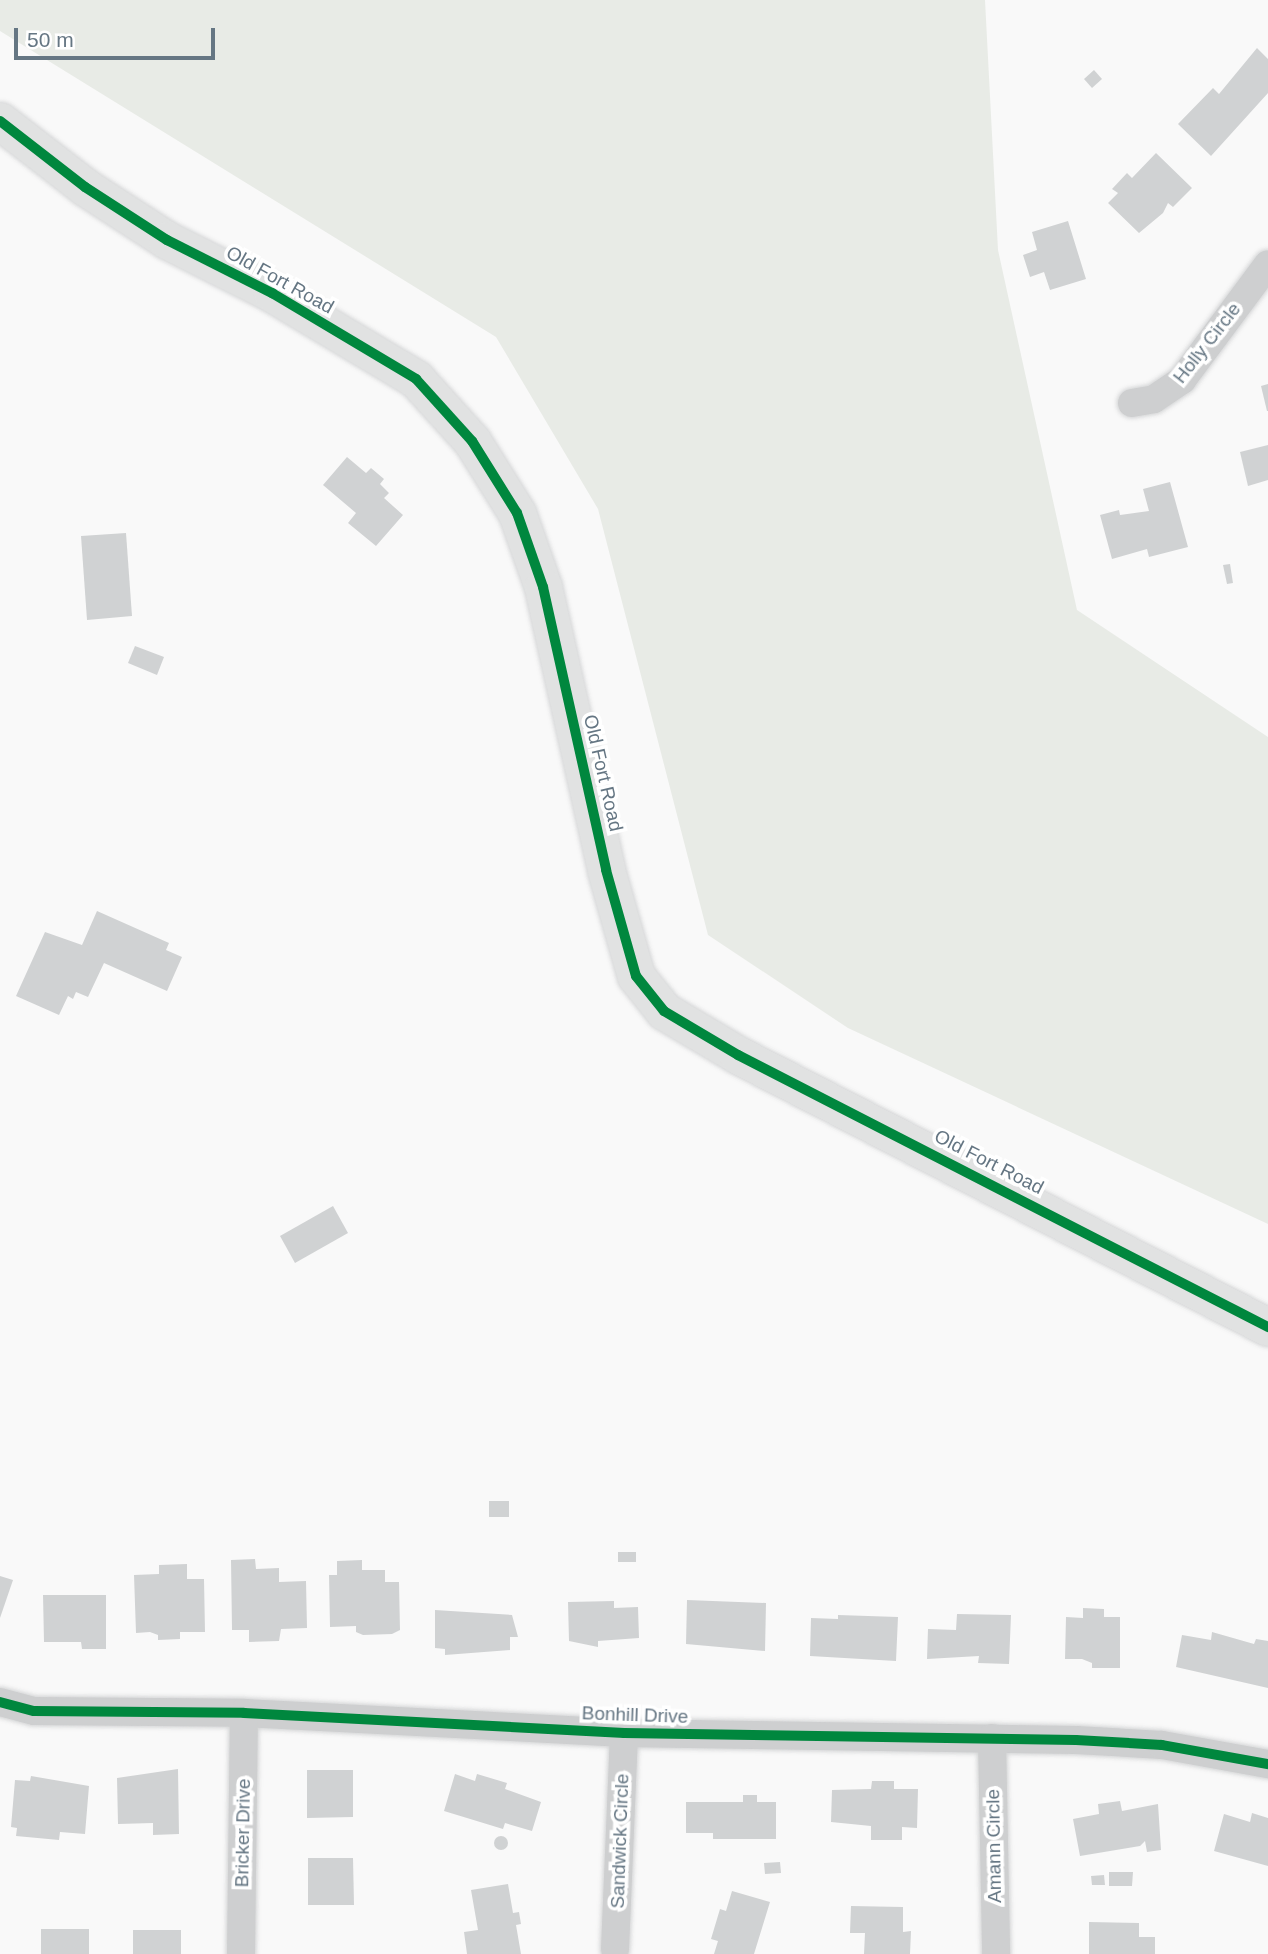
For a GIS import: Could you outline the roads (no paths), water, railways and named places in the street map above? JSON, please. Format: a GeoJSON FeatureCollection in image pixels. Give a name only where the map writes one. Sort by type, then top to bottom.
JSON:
{"type":"FeatureCollection","features":[{"type":"Feature","properties":{"kind":"main road","name":"Old Fort Road"},"geometry":{"type":"LineString","coordinates":[[0,121],[85,187],[167,240],[272,293],[416,379],[472,440],[517,513],[543,587],[606,870],[636,976],[664,1011],[738,1055],[1268,1327]]}},
{"type":"Feature","properties":{"kind":"street","name":"Holly Circle"},"geometry":{"type":"LineString","coordinates":[[1132,403],[1154,399],[1182,380],[1268,264]]}},
{"type":"Feature","properties":{"kind":"street","name":"Bonhill Drive"},"geometry":{"type":"LineString","coordinates":[[0,1702],[34,1711],[244,1713],[624,1733],[992,1738],[1162,1745],[1268,1764]]}},
{"type":"Feature","properties":{"kind":"street","name":"Bricker Drive"},"geometry":{"type":"LineString","coordinates":[[242,1954],[244,1713]]}},
{"type":"Feature","properties":{"kind":"street","name":"Sandwick Circle"},"geometry":{"type":"LineString","coordinates":[[615,1949],[624,1733]]}},
{"type":"Feature","properties":{"kind":"street","name":"Amann Circle"},"geometry":{"type":"LineString","coordinates":[[992,1738],[996,1954]]}}]}
